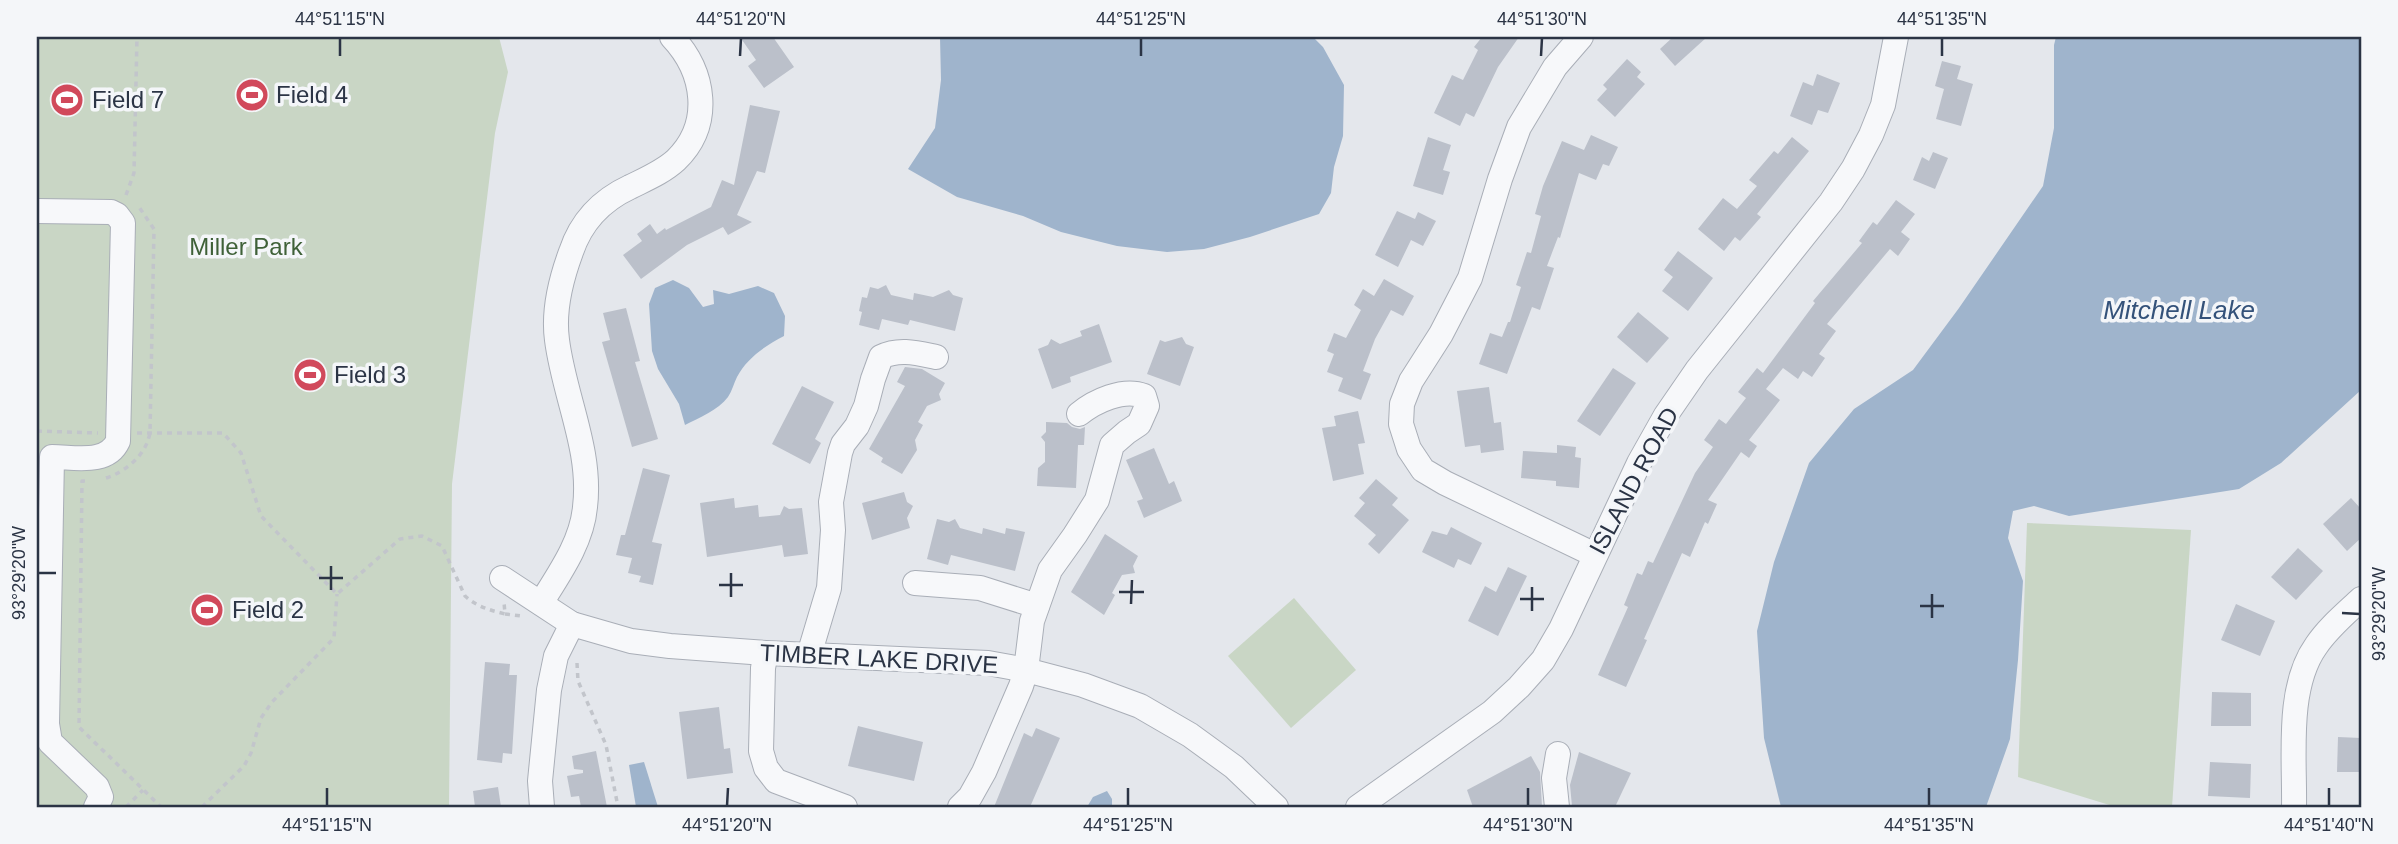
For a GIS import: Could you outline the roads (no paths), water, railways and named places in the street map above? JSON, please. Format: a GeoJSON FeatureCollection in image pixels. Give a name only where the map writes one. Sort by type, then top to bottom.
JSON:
{"type":"FeatureCollection","features":[{"type":"Feature","properties":{"kind":"street"},"geometry":{"type":"LineString","coordinates":[[536,612],[564,566],[577,538],[585,510],[587,479],[582,449],[561,369],[556,337],[557,306],[563,275],[575,241],[593,213],[608,199],[655,175],[676,160],[691,139],[700,116],[702,91],[694,68],[672,37]]}},
{"type":"Feature","properties":{"kind":"street"},"geometry":{"type":"LineString","coordinates":[[1581,37],[1555,67],[1519,127],[1470,278],[1441,334],[1412,381],[1402,404],[1402,424],[1409,449],[1423,470],[1595,555]]}},
{"type":"Feature","properties":{"kind":"street","name":"ISLAND ROAD"},"geometry":{"type":"LineString","coordinates":[[1358,807],[1493,712],[1543,660],[1561,629],[1639,463],[1666,415],[1697,370],[1831,202],[1853,169],[1871,135],[1882,105],[1896,37]]}},
{"type":"Feature","properties":{"kind":"street"},"geometry":{"type":"LineString","coordinates":[[37,211],[111,212],[123,223],[119,433],[115,447],[103,456],[52,457],[47,724],[50,742],[97,787],[101,797],[96,807]]}},
{"type":"Feature","properties":{"kind":"street"},"geometry":{"type":"LineString","coordinates":[[809,654],[829,588],[833,530],[831,502],[843,444],[857,426],[866,406],[881,357],[892,352],[936,357]]}},
{"type":"Feature","properties":{"kind":"street"},"geometry":{"type":"LineString","coordinates":[[960,807],[970,797],[984,772],[1026,670],[1032,621],[1050,570],[1097,500],[1112,446],[1139,424],[1147,406],[1144,396],[1134,392],[1093,403],[1079,414]]}},
{"type":"Feature","properties":{"kind":"street","name":"TIMBER LAKE DRIVE"},"geometry":{"type":"LineString","coordinates":[[502,578],[536,612],[556,616],[567,633],[595,632],[644,643],[765,653],[988,663],[1083,685],[1140,706],[1190,735],[1234,767],[1276,807]]}},
{"type":"Feature","properties":{"kind":"street"},"geometry":{"type":"LineString","coordinates":[[915,583],[980,588],[1037,606]]}},
{"type":"Feature","properties":{"kind":"street"},"geometry":{"type":"LineString","coordinates":[[2294,807],[2296,706],[2302,676],[2314,648],[2333,625],[2361,599]]}},
{"type":"Feature","properties":{"kind":"street"},"geometry":{"type":"LineString","coordinates":[[542,807],[540,782],[549,690],[556,656],[567,633]]}},
{"type":"Feature","properties":{"kind":"street"},"geometry":{"type":"LineString","coordinates":[[765,653],[761,751],[765,768],[776,781],[845,807]]}},
{"type":"Feature","properties":{"kind":"street"},"geometry":{"type":"LineString","coordinates":[[1557,807],[1554,778],[1558,754]]}},
{"type":"Feature","properties":{"kind":"water"},"geometry":{"type":"Polygon","coordinates":[[[940,37],[1313,37],[1323,47],[1344,85],[1343,136],[1334,167],[1331,193],[1319,214],[1204,249],[1167,252],[1117,246],[1061,232],[1023,216],[957,197],[908,169],[935,128],[941,80],[940,37]]]}},
{"type":"Feature","properties":{"kind":"water","name":"Mitchell Lake"},"geometry":{"type":"Polygon","coordinates":[[[2056,37],[2361,37],[2361,390],[2281,463],[2239,489],[2069,516],[2034,506],[2013,511],[2008,538],[2023,581],[2018,660],[2010,739],[1986,807],[1781,807],[1764,738],[1757,631],[1774,562],[1809,463],[1854,409],[1913,370],[2043,186],[2054,128],[2056,37]]]}},
{"type":"Feature","properties":{"kind":"water"},"geometry":{"type":"Polygon","coordinates":[[[673,280],[689,288],[703,307],[714,304],[713,290],[729,294],[758,286],[774,293],[785,316],[784,336],[751,358],[724,402],[685,425],[679,404],[658,369],[652,351],[649,304],[655,288],[673,280]]]}},
{"type":"Feature","properties":{"kind":"water"},"geometry":{"type":"Polygon","coordinates":[[[644,762],[658,807],[636,807],[629,765],[644,762]]]}},
{"type":"Feature","properties":{"kind":"water"},"geometry":{"type":"Polygon","coordinates":[[[1107,791],[1112,799],[1112,807],[1087,807],[1093,797],[1107,791]]]}},
{"type":"Feature","properties":{"kind":"place","name":"Field 4"},"geometry":{"type":"Point","coordinates":[252,95]}},
{"type":"Feature","properties":{"kind":"place","name":"Field 7"},"geometry":{"type":"Point","coordinates":[67,100]}},
{"type":"Feature","properties":{"kind":"place","name":"Field 3"},"geometry":{"type":"Point","coordinates":[310,375]}},
{"type":"Feature","properties":{"kind":"place","name":"Field 2"},"geometry":{"type":"Point","coordinates":[207,610]}},
{"type":"Feature","properties":{"kind":"park label","name":"Miller Park"},"geometry":{"type":"Point","coordinates":[246,247]}}]}
